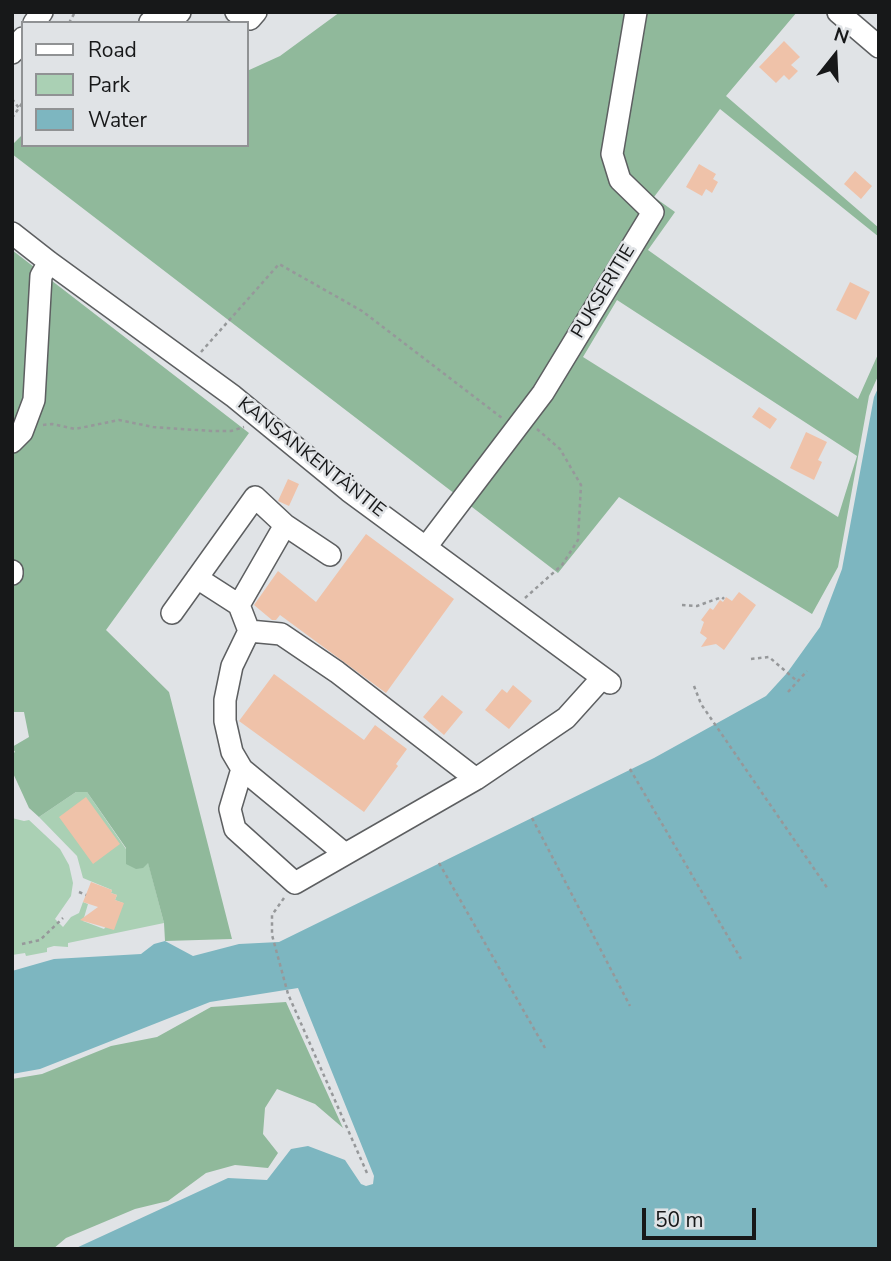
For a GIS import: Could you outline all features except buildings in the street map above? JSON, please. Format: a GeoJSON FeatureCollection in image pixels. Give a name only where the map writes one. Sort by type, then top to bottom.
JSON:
{"type":"FeatureCollection","features":[{"type":"Feature","properties":{"kind":"street"},"geometry":{"type":"LineString","coordinates":[[154,21],[176,16],[180,12]]}},
{"type":"Feature","properties":{"kind":"street"},"geometry":{"type":"LineString","coordinates":[[236,12],[250,19],[256,12]]}},
{"type":"Feature","properties":{"kind":"street","name":"PUKSERITIE"},"geometry":{"type":"LineString","coordinates":[[426,547],[533,405],[653,212],[620,180],[612,154],[636,12]]}},
{"type":"Feature","properties":{"kind":"street"},"geometry":{"type":"LineString","coordinates":[[838,12],[879,47]]}},
{"type":"Feature","properties":{"kind":"street","name":"KANSANKENTÄNTIE"},"geometry":{"type":"LineString","coordinates":[[12,233],[190,365],[349,491],[606,680],[566,718],[476,779]]}},
{"type":"Feature","properties":{"kind":"street"},"geometry":{"type":"LineString","coordinates":[[17,437],[34,400],[41,276],[49,262]]}},
{"type":"Feature","properties":{"kind":"street"},"geometry":{"type":"LineString","coordinates":[[172,613],[255,497],[285,525],[330,555]]}},
{"type":"Feature","properties":{"kind":"street"},"geometry":{"type":"LineString","coordinates":[[239,605],[285,525]]}},
{"type":"Feature","properties":{"kind":"street"},"geometry":{"type":"LineString","coordinates":[[197,578],[239,605],[249,631],[232,666],[225,700],[225,721],[232,752],[242,769],[345,854]]}},
{"type":"Feature","properties":{"kind":"street"},"geometry":{"type":"LineString","coordinates":[[242,769],[230,809],[235,829],[295,883],[476,779],[337,672],[281,634],[249,631]]}},
{"type":"Feature","properties":{"kind":"path"},"geometry":{"type":"LineString","coordinates":[[12,99],[19,108]]}},
{"type":"Feature","properties":{"kind":"path"},"geometry":{"type":"LineString","coordinates":[[12,118],[21,105]]}},
{"type":"Feature","properties":{"kind":"path"},"geometry":{"type":"LineString","coordinates":[[190,365],[279,264],[362,311],[516,428]]}},
{"type":"Feature","properties":{"kind":"path"},"geometry":{"type":"LineString","coordinates":[[512,610],[562,565],[578,540],[582,485],[560,449],[537,429],[533,405]]}},
{"type":"Feature","properties":{"kind":"path"},"geometry":{"type":"LineString","coordinates":[[17,437],[34,426],[52,425],[75,429],[120,420],[152,427],[211,431],[231,431],[267,424]]}},
{"type":"Feature","properties":{"kind":"path"},"geometry":{"type":"LineString","coordinates":[[682,605],[697,606],[722,597],[724,599]]}},
{"type":"Feature","properties":{"kind":"path"},"geometry":{"type":"LineString","coordinates":[[751,659],[769,657],[797,681]]}},
{"type":"Feature","properties":{"kind":"path"},"geometry":{"type":"LineString","coordinates":[[788,692],[807,671]]}},
{"type":"Feature","properties":{"kind":"path"},"geometry":{"type":"LineString","coordinates":[[694,686],[701,704],[828,888]]}},
{"type":"Feature","properties":{"kind":"path"},"geometry":{"type":"LineString","coordinates":[[630,769],[741,959]]}},
{"type":"Feature","properties":{"kind":"path"},"geometry":{"type":"LineString","coordinates":[[532,818],[630,1006]]}},
{"type":"Feature","properties":{"kind":"path"},"geometry":{"type":"LineString","coordinates":[[439,863],[545,1048]]}},
{"type":"Feature","properties":{"kind":"path"},"geometry":{"type":"LineString","coordinates":[[295,883],[272,915],[272,935],[288,994],[368,1173]]}},
{"type":"Feature","properties":{"kind":"path"},"geometry":{"type":"LineString","coordinates":[[79,892],[86,895]]}},
{"type":"Feature","properties":{"kind":"path"},"geometry":{"type":"LineString","coordinates":[[22,944],[40,940],[63,918]]}},
{"type":"Feature","properties":{"kind":"green space"},"geometry":{"type":"Polygon","coordinates":[[[340,12],[797,12],[726,96],[879,228],[879,237],[720,109],[654,197],[675,212],[648,250],[858,399],[879,352],[879,374],[869,396],[838,567],[812,614],[619,497],[558,573],[12,154],[12,145],[21,136],[21,147],[248,147],[248,71],[280,56],[340,12]],[[617,300],[583,357],[838,517],[857,456],[617,300]]]}},
{"type":"Feature","properties":{"kind":"green space"},"geometry":{"type":"Polygon","coordinates":[[[12,250],[249,433],[106,630],[169,692],[232,939],[165,941],[164,923],[148,863],[143,868],[136,869],[126,864],[126,848],[87,792],[76,792],[39,817],[29,808],[12,771],[12,754],[15,752],[12,747],[29,737],[24,712],[12,712],[12,250]]]}},
{"type":"Feature","properties":{"kind":"green space"},"geometry":{"type":"Polygon","coordinates":[[[76,792],[87,792],[126,849],[148,862],[164,923],[68,943],[68,947],[54,946],[47,948],[47,952],[26,956],[25,953],[12,955],[12,818],[29,820],[60,849],[69,865],[73,883],[71,896],[55,919],[63,927],[71,917],[79,913],[83,902],[88,904],[83,921],[104,929],[123,903],[115,900],[117,895],[111,893],[112,890],[83,878],[77,856],[39,817],[76,792]]]}},
{"type":"Feature","properties":{"kind":"green space"},"geometry":{"type":"Polygon","coordinates":[[[286,1002],[343,1128],[315,1104],[277,1089],[265,1108],[263,1134],[278,1153],[268,1168],[235,1165],[206,1173],[168,1201],[135,1209],[66,1238],[53,1249],[12,1249],[12,1079],[42,1074],[111,1046],[157,1037],[211,1007],[286,1002]]]}},
{"type":"Feature","properties":{"kind":"water"},"geometry":{"type":"Polygon","coordinates":[[[879,386],[879,1249],[74,1249],[228,1178],[267,1180],[291,1149],[308,1146],[345,1160],[361,1184],[366,1186],[373,1184],[374,1176],[298,988],[210,1002],[40,1069],[12,1074],[12,971],[54,959],[141,954],[154,944],[165,941],[193,956],[239,944],[279,942],[654,758],[766,696],[787,673],[820,627],[842,569],[874,397],[879,386]]]}}]}
